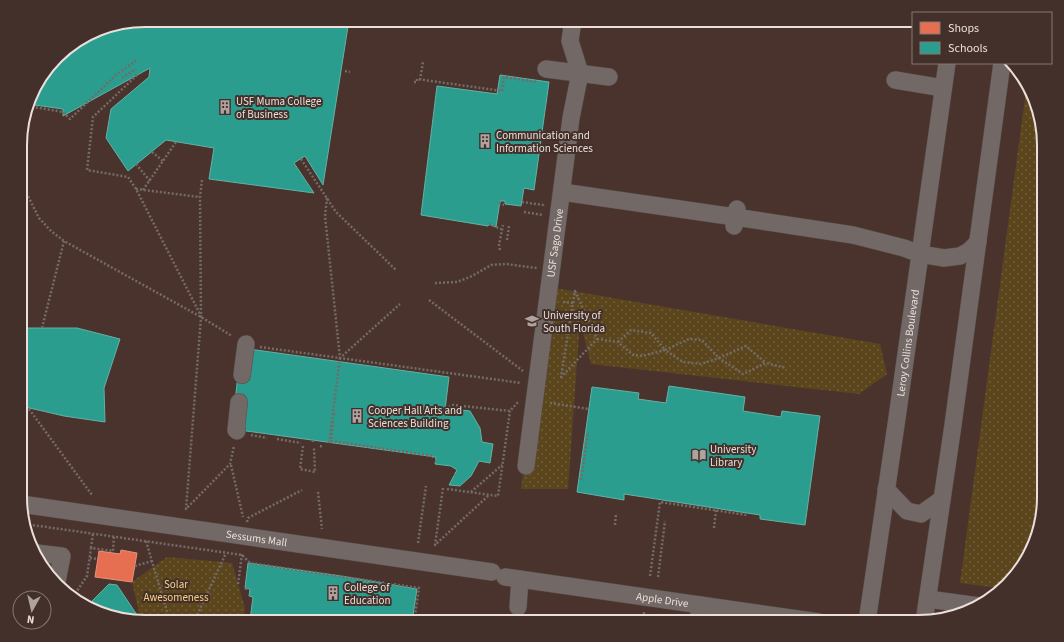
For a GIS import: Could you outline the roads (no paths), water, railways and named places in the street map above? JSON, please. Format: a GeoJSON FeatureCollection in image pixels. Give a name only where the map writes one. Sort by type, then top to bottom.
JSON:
{"type":"FeatureCollection","features":[{"type":"Feature","properties":{"kind":"street"},"geometry":{"type":"LineString","coordinates":[[572,27],[570,41],[580,73]]}},
{"type":"Feature","properties":{"kind":"street","name":"Leroy Collins Boulevard"},"geometry":{"type":"LineString","coordinates":[[868,615],[947,64]]}},
{"type":"Feature","properties":{"kind":"street"},"geometry":{"type":"LineString","coordinates":[[925,615],[954,425],[1002,64]]}},
{"type":"Feature","properties":{"kind":"street"},"geometry":{"type":"LineString","coordinates":[[544,76],[580,73],[609,78]]}},
{"type":"Feature","properties":{"kind":"street","name":"USF Sago Drive"},"geometry":{"type":"LineString","coordinates":[[526,466],[574,99],[580,73]]}},
{"type":"Feature","properties":{"kind":"street"},"geometry":{"type":"LineString","coordinates":[[895,80],[943,88]]}},
{"type":"Feature","properties":{"kind":"street"},"geometry":{"type":"LineString","coordinates":[[562,192],[853,234],[920,254],[944,258],[960,256],[969,251],[978,242]]}},
{"type":"Feature","properties":{"kind":"street"},"geometry":{"type":"LineString","coordinates":[[242,375],[246,344]]}},
{"type":"Feature","properties":{"kind":"street"},"geometry":{"type":"LineString","coordinates":[[239,402],[236,430],[239,435]]}},
{"type":"Feature","properties":{"kind":"street"},"geometry":{"type":"LineString","coordinates":[[886,489],[907,511],[914,513],[921,514],[942,499]]}},
{"type":"Feature","properties":{"kind":"street","name":"Sessums Mall"},"geometry":{"type":"LineString","coordinates":[[27,505],[506,576]]}},
{"type":"Feature","properties":{"kind":"street"},"geometry":{"type":"LineString","coordinates":[[42,554],[62,556],[59,578]]}},
{"type":"Feature","properties":{"kind":"street"},"geometry":{"type":"LineString","coordinates":[[506,576],[518,607]]}},
{"type":"Feature","properties":{"kind":"street","name":"Apple Drive"},"geometry":{"type":"LineString","coordinates":[[506,576],[770,615]]}},
{"type":"Feature","properties":{"kind":"street"},"geometry":{"type":"LineString","coordinates":[[928,599],[967,604]]}},
{"type":"Feature","properties":{"kind":"street"},"geometry":{"type":"LineString","coordinates":[[699,615],[700,605]]}},
{"type":"Feature","properties":{"kind":"place","name":"USF Muma College of Business"},"geometry":{"type":"Point","coordinates":[225,107]}},
{"type":"Feature","properties":{"kind":"place","name":"Communication and Information Sciences"},"geometry":{"type":"Point","coordinates":[485,141]}},
{"type":"Feature","properties":{"kind":"place","name":"University of South Florida"},"geometry":{"type":"Point","coordinates":[532,321]}},
{"type":"Feature","properties":{"kind":"place","name":"Cooper Hall Arts and Sciences Building"},"geometry":{"type":"Point","coordinates":[357,416]}},
{"type":"Feature","properties":{"kind":"place","name":"University Library"},"geometry":{"type":"Point","coordinates":[699,455]}},
{"type":"Feature","properties":{"kind":"place","name":"College of Education"},"geometry":{"type":"Point","coordinates":[333,593]}},
{"type":"Feature","properties":{"kind":"park label","name":"Solar Awesomeness"},"geometry":{"type":"Point","coordinates":[176,590]}}]}
